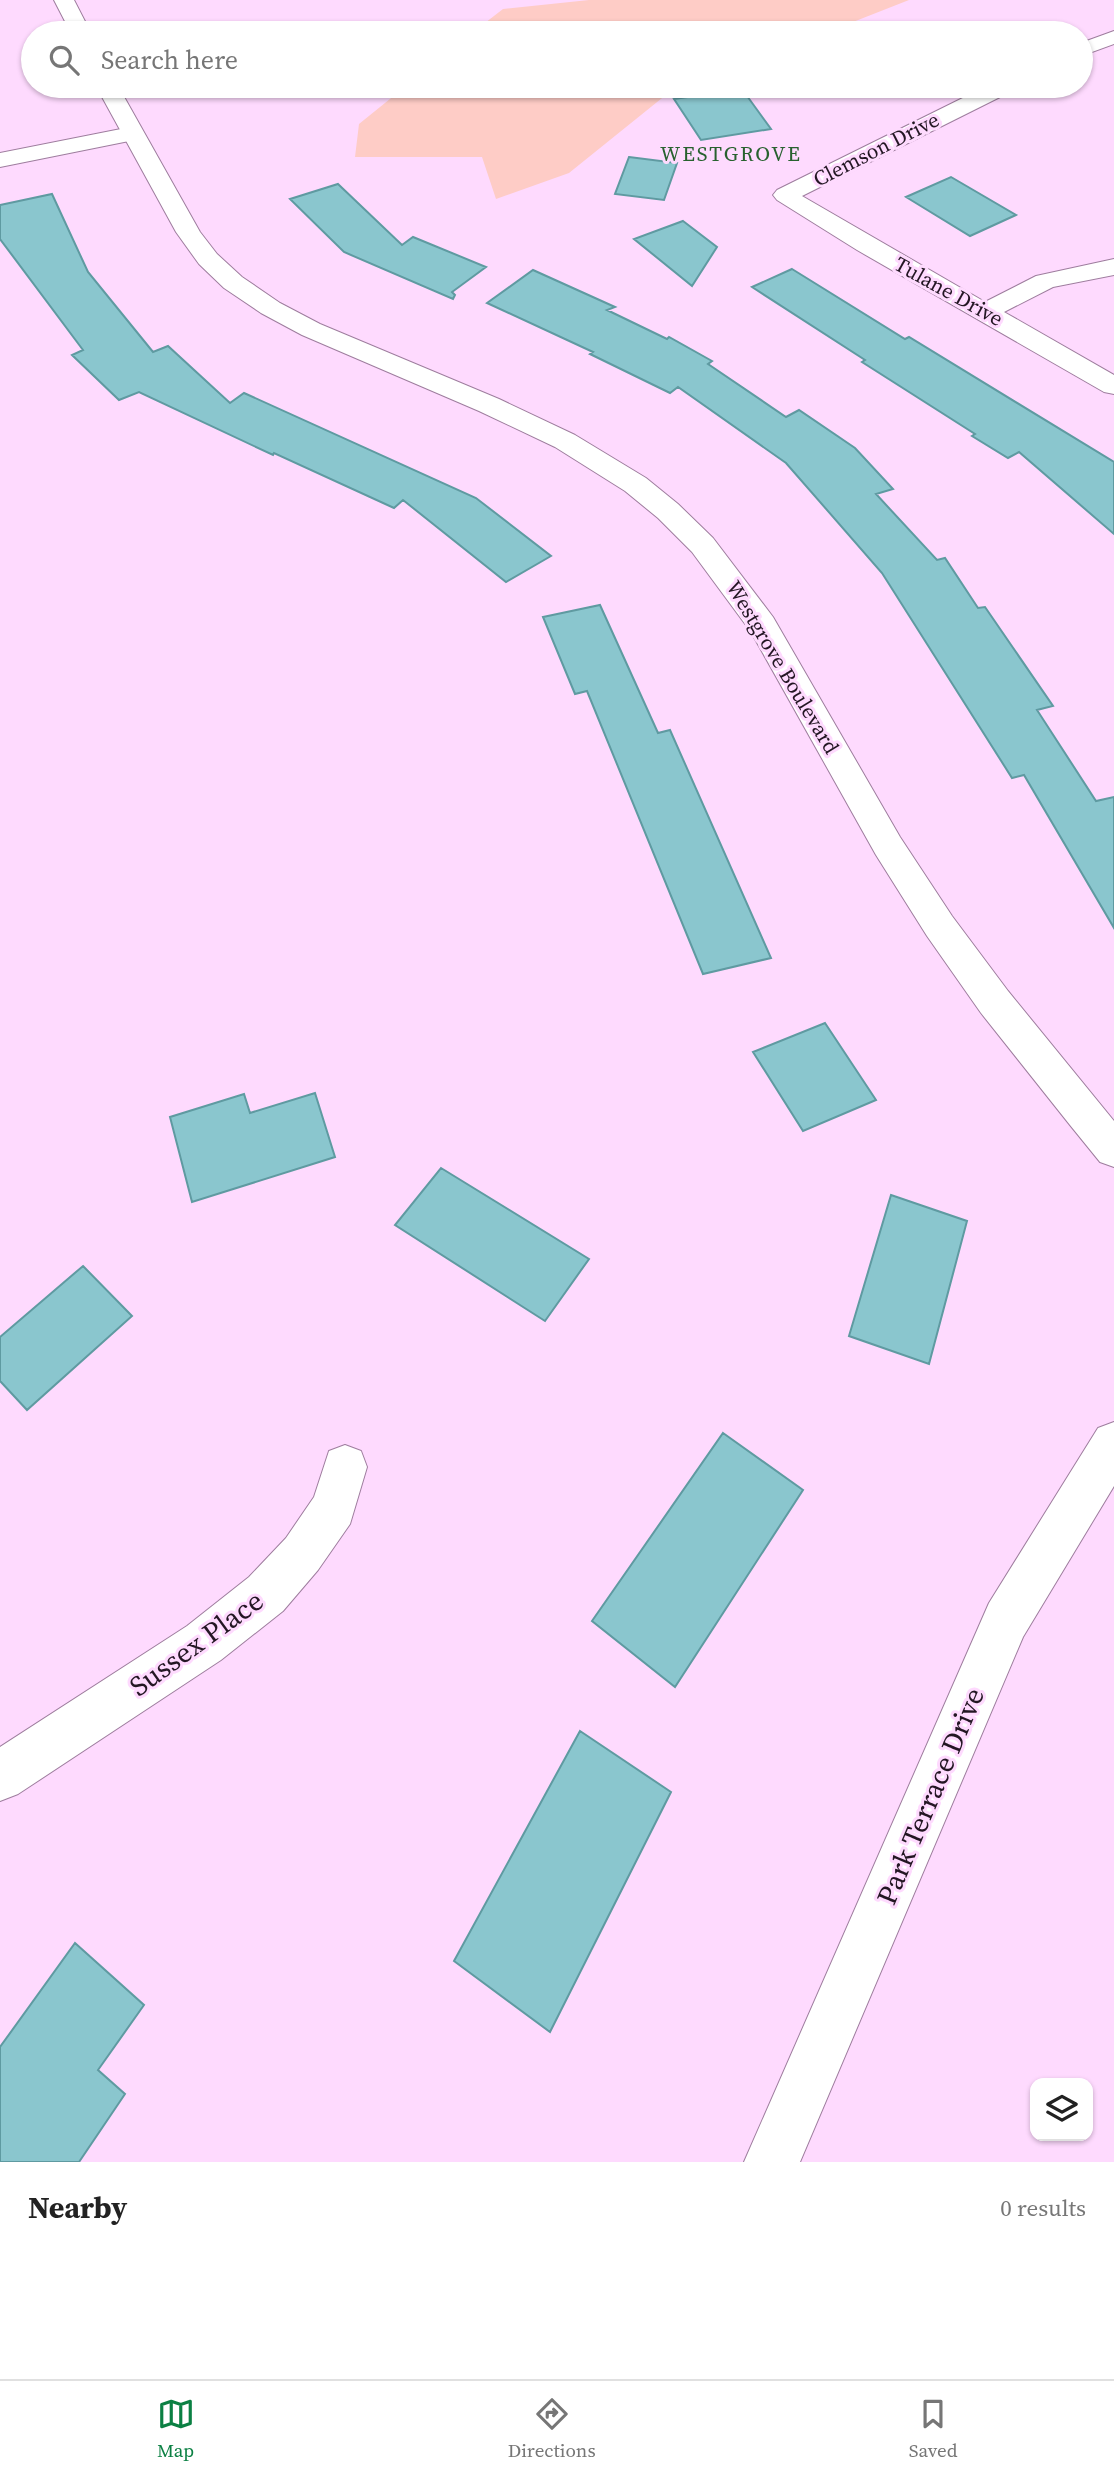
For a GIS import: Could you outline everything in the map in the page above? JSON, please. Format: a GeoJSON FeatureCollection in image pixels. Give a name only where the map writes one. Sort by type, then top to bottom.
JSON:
{"type":"FeatureCollection","features":[{"type":"Feature","properties":{"kind":"street"},"geometry":{"type":"LineString","coordinates":[[64,0],[75,21]]}},
{"type":"Feature","properties":{"kind":"street"},"geometry":{"type":"LineString","coordinates":[[1093,45],[1114,37]]}},
{"type":"Feature","properties":{"kind":"street","name":"Westgrove Boulevard"},"geometry":{"type":"LineString","coordinates":[[113,98],[192,240],[215,267],[248,294],[314,332],[559,438],[616,471],[658,503],[709,552],[742,594],[888,846],[953,948],[1018,1035],[1114,1150]]}},
{"type":"Feature","properties":{"kind":"street","name":"Clemson Drive"},"geometry":{"type":"LineString","coordinates":[[785,195],[980,98]]}},
{"type":"Feature","properties":{"kind":"street"},"geometry":{"type":"LineString","coordinates":[[0,160],[131,134]]}},
{"type":"Feature","properties":{"kind":"street","name":"Tulane Drive"},"geometry":{"type":"LineString","coordinates":[[785,195],[832,226],[1114,386]]}},
{"type":"Feature","properties":{"kind":"street"},"geometry":{"type":"LineString","coordinates":[[986,311],[1045,281],[1114,267]]}},
{"type":"Feature","properties":{"kind":"street","name":"Park Terrace Drive"},"geometry":{"type":"LineString","coordinates":[[772,2162],[1006,1620],[1114,1444]]}},
{"type":"Feature","properties":{"kind":"street","name":"Sussex Place"},"geometry":{"type":"LineString","coordinates":[[0,1776],[204,1643],[266,1594],[302,1555],[334,1508],[345,1467]]}},
{"type":"Feature","properties":{"kind":"shaded area"},"geometry":{"type":"Polygon","coordinates":[[[589,0],[909,0],[856,21],[488,21],[503,9],[589,0]]]}},
{"type":"Feature","properties":{"kind":"shaded area"},"geometry":{"type":"Polygon","coordinates":[[[391,98],[662,98],[569,173],[496,199],[482,157],[355,157],[359,124],[391,98]]]}},
{"type":"Feature","properties":{"kind":"building"},"geometry":{"type":"Polygon","coordinates":[[[749,98],[771,129],[701,140],[674,99],[749,98]]]}},
{"type":"Feature","properties":{"kind":"building"},"geometry":{"type":"Polygon","coordinates":[[[629,157],[677,163],[664,200],[615,194],[629,157]]]}},
{"type":"Feature","properties":{"kind":"building"},"geometry":{"type":"Polygon","coordinates":[[[951,177],[1016,215],[970,236],[906,197],[951,177]]]}},
{"type":"Feature","properties":{"kind":"building"},"geometry":{"type":"Polygon","coordinates":[[[338,184],[402,245],[413,237],[486,267],[452,292],[455,295],[453,299],[344,252],[290,199],[338,184]]]}},
{"type":"Feature","properties":{"kind":"building"},"geometry":{"type":"Polygon","coordinates":[[[52,194],[88,272],[153,352],[168,346],[230,403],[244,393],[476,498],[551,556],[506,582],[403,500],[394,508],[139,392],[119,400],[72,355],[83,350],[0,239],[0,205],[52,194]]]}},
{"type":"Feature","properties":{"kind":"building"},"geometry":{"type":"Polygon","coordinates":[[[683,221],[717,247],[692,286],[634,239],[683,221]]]}},
{"type":"Feature","properties":{"kind":"building"},"geometry":{"type":"Polygon","coordinates":[[[792,269],[1114,462],[1114,534],[1019,452],[1008,458],[972,436],[975,434],[752,287],[792,269]]]}},
{"type":"Feature","properties":{"kind":"building"},"geometry":{"type":"Polygon","coordinates":[[[533,270],[615,307],[607,310],[667,339],[669,337],[712,361],[708,364],[786,417],[799,410],[855,448],[893,489],[876,494],[937,560],[945,558],[978,608],[985,607],[1053,706],[1037,710],[1096,801],[1114,797],[1114,928],[1024,775],[1012,778],[882,573],[786,463],[678,387],[670,393],[590,354],[593,352],[487,303],[533,270]]]}},
{"type":"Feature","properties":{"kind":"building"},"geometry":{"type":"Polygon","coordinates":[[[600,605],[658,733],[670,730],[771,958],[703,974],[587,691],[575,694],[543,617],[600,605]]]}},
{"type":"Feature","properties":{"kind":"building"},"geometry":{"type":"Polygon","coordinates":[[[825,1023],[876,1100],[803,1131],[753,1052],[825,1023]]]}},
{"type":"Feature","properties":{"kind":"building"},"geometry":{"type":"Polygon","coordinates":[[[315,1093],[335,1157],[192,1202],[170,1117],[244,1094],[250,1113],[315,1093]]]}},
{"type":"Feature","properties":{"kind":"building"},"geometry":{"type":"Polygon","coordinates":[[[441,1168],[589,1259],[545,1321],[395,1225],[441,1168]]]}},
{"type":"Feature","properties":{"kind":"building"},"geometry":{"type":"Polygon","coordinates":[[[891,1195],[967,1221],[929,1364],[849,1336],[891,1195]]]}},
{"type":"Feature","properties":{"kind":"building"},"geometry":{"type":"Polygon","coordinates":[[[83,1266],[132,1316],[27,1410],[0,1381],[0,1337],[83,1266]]]}},
{"type":"Feature","properties":{"kind":"building"},"geometry":{"type":"Polygon","coordinates":[[[723,1433],[803,1490],[675,1687],[592,1621],[723,1433]]]}},
{"type":"Feature","properties":{"kind":"building"},"geometry":{"type":"Polygon","coordinates":[[[580,1731],[671,1792],[550,2032],[454,1961],[580,1731]]]}},
{"type":"Feature","properties":{"kind":"building"},"geometry":{"type":"Polygon","coordinates":[[[75,1943],[144,2005],[98,2070],[125,2094],[79,2162],[0,2162],[0,2047],[75,1943]]]}},
{"type":"Feature","properties":{"kind":"district","name":"WESTGROVE"},"geometry":{"type":"Point","coordinates":[731,153]}}]}
